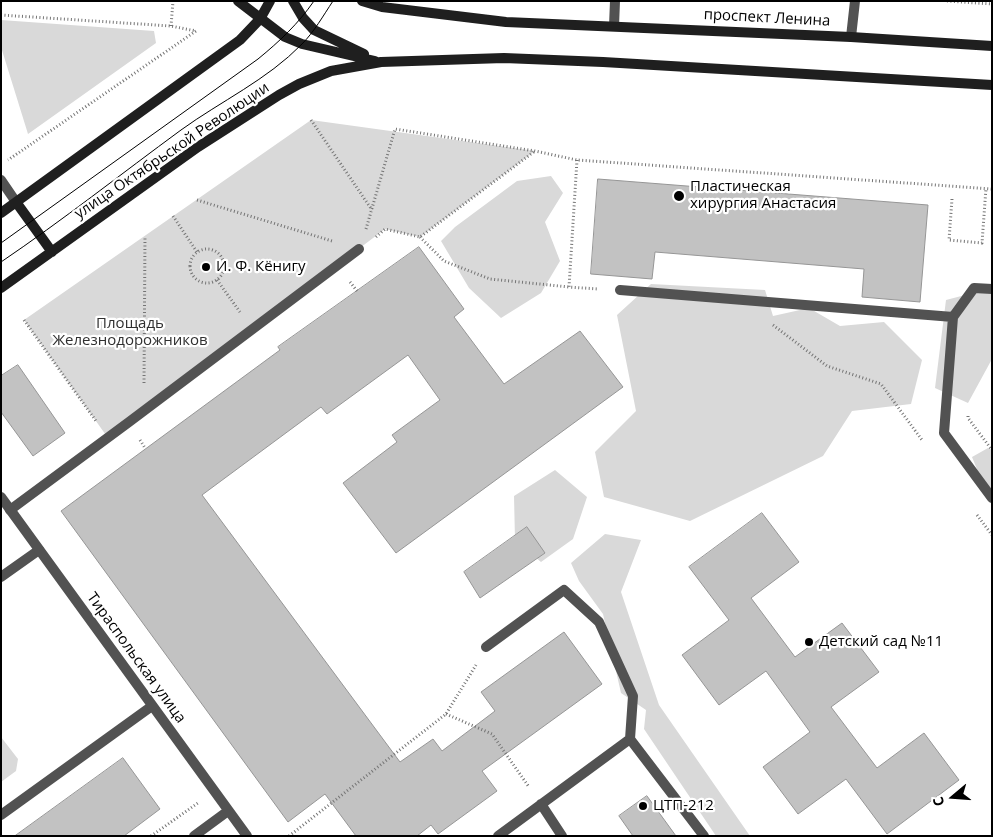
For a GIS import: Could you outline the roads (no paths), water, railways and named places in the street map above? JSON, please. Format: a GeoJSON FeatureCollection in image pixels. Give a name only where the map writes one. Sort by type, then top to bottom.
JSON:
{"type":"FeatureCollection","features":[{"type":"Feature","properties":{"kind":"main road"},"geometry":{"type":"LineString","coordinates":[[238,1],[285,37],[302,44],[381,62],[504,58],[992,85]]}},
{"type":"Feature","properties":{"kind":"main road"},"geometry":{"type":"LineString","coordinates":[[1,213],[225,52],[240,40],[260,19],[270,1]]}},
{"type":"Feature","properties":{"kind":"main road"},"geometry":{"type":"LineString","coordinates":[[293,1],[303,18],[314,30],[381,62]]}},
{"type":"Feature","properties":{"kind":"main road","name":"проспект Ленина"},"geometry":{"type":"LineString","coordinates":[[362,1],[382,7],[506,22],[852,37],[992,46]]}},
{"type":"Feature","properties":{"kind":"main road","name":"улица Октябрьской Революции"},"geometry":{"type":"LineString","coordinates":[[1,288],[198,148],[279,95],[299,84],[332,71],[381,62]]}},
{"type":"Feature","properties":{"kind":"main road"},"geometry":{"type":"LineString","coordinates":[[16,202],[52,252]]}},
{"type":"Feature","properties":{"kind":"street"},"geometry":{"type":"LineString","coordinates":[[614,26],[615,1]]}},
{"type":"Feature","properties":{"kind":"street"},"geometry":{"type":"LineString","coordinates":[[852,37],[855,1]]}},
{"type":"Feature","properties":{"kind":"street"},"geometry":{"type":"LineString","coordinates":[[1,180],[16,202]]}},
{"type":"Feature","properties":{"kind":"street"},"geometry":{"type":"LineString","coordinates":[[10,510],[144,412],[359,249]]}},
{"type":"Feature","properties":{"kind":"street"},"geometry":{"type":"LineString","coordinates":[[992,289],[974,288],[953,317],[944,432],[992,498]]}},
{"type":"Feature","properties":{"kind":"street"},"geometry":{"type":"LineString","coordinates":[[620,290],[953,317]]}},
{"type":"Feature","properties":{"kind":"street","name":"Тираспольская улица"},"geometry":{"type":"LineString","coordinates":[[1,497],[247,836]]}},
{"type":"Feature","properties":{"kind":"street"},"geometry":{"type":"LineString","coordinates":[[1,577],[39,550]]}},
{"type":"Feature","properties":{"kind":"street"},"geometry":{"type":"LineString","coordinates":[[486,647],[564,590],[599,622],[633,696],[630,739],[704,836]]}},
{"type":"Feature","properties":{"kind":"street"},"geometry":{"type":"LineString","coordinates":[[1,815],[152,706]]}},
{"type":"Feature","properties":{"kind":"street"},"geometry":{"type":"LineString","coordinates":[[498,836],[630,739]]}},
{"type":"Feature","properties":{"kind":"street"},"geometry":{"type":"LineString","coordinates":[[541,804],[562,836]]}},
{"type":"Feature","properties":{"kind":"street"},"geometry":{"type":"LineString","coordinates":[[194,836],[228,811]]}},
{"type":"Feature","properties":{"kind":"tram line"},"geometry":{"type":"LineString","coordinates":[[1,243],[258,59],[288,32],[314,1]]}},
{"type":"Feature","properties":{"kind":"tram line"},"geometry":{"type":"LineString","coordinates":[[1,262],[196,119],[274,69],[306,39],[333,1]]}},
{"type":"Feature","properties":{"kind":"place","name":"Пластическая хирургия Анастасия"},"geometry":{"type":"Point","coordinates":[679,196]}},
{"type":"Feature","properties":{"kind":"place","name":"И. Ф. Кёнигу"},"geometry":{"type":"Point","coordinates":[206,267]}},
{"type":"Feature","properties":{"kind":"place","name":"Детский сад №11"},"geometry":{"type":"Point","coordinates":[809,642]}},
{"type":"Feature","properties":{"kind":"place","name":"ЦТП-212"},"geometry":{"type":"Point","coordinates":[643,806]}},
{"type":"Feature","properties":{"kind":"park label","name":"Площадь Железнодорожников"},"geometry":{"type":"Point","coordinates":[130,332]}}]}
